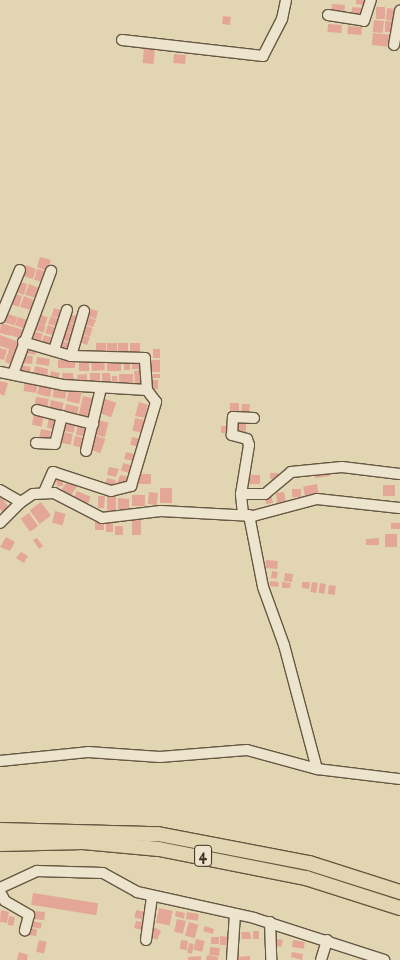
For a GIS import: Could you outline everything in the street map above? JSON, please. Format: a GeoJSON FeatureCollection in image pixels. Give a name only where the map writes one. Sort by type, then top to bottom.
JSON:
{"type":"FeatureCollection","features":[{"type":"Feature","properties":{"kind":"highway","name":"4"},"geometry":{"type":"LineString","coordinates":[[0,830],[158,834],[309,863],[400,892]]}},
{"type":"Feature","properties":{"kind":"highway","name":"4"},"geometry":{"type":"LineString","coordinates":[[0,844],[83,842],[159,849],[306,878],[400,908]]}},
{"type":"Feature","properties":{"kind":"street"},"geometry":{"type":"LineString","coordinates":[[122,40],[263,56],[282,19],[286,0]]}},
{"type":"Feature","properties":{"kind":"street"},"geometry":{"type":"LineString","coordinates":[[328,15],[364,21],[371,0]]}},
{"type":"Feature","properties":{"kind":"street"},"geometry":{"type":"LineString","coordinates":[[394,45],[400,11]]}},
{"type":"Feature","properties":{"kind":"street"},"geometry":{"type":"LineString","coordinates":[[0,318],[20,270]]}},
{"type":"Feature","properties":{"kind":"street"},"geometry":{"type":"LineString","coordinates":[[13,374],[51,271]]}},
{"type":"Feature","properties":{"kind":"street"},"geometry":{"type":"LineString","coordinates":[[54,350],[67,310]]}},
{"type":"Feature","properties":{"kind":"street"},"geometry":{"type":"LineString","coordinates":[[71,356],[84,311]]}},
{"type":"Feature","properties":{"kind":"street"},"geometry":{"type":"LineString","coordinates":[[0,523],[21,502],[44,492],[52,472],[111,491],[131,486],[156,402],[147,390],[145,358],[71,356],[24,342]]}},
{"type":"Feature","properties":{"kind":"street"},"geometry":{"type":"LineString","coordinates":[[0,372],[101,388],[147,390]]}},
{"type":"Feature","properties":{"kind":"street"},"geometry":{"type":"LineString","coordinates":[[86,451],[101,388]]}},
{"type":"Feature","properties":{"kind":"street"},"geometry":{"type":"LineString","coordinates":[[37,410],[93,424]]}},
{"type":"Feature","properties":{"kind":"street"},"geometry":{"type":"LineString","coordinates":[[36,443],[55,444],[62,416]]}},
{"type":"Feature","properties":{"kind":"street"},"geometry":{"type":"LineString","coordinates":[[254,418],[233,417],[232,435],[247,439],[249,445],[241,494],[263,587],[284,645],[318,769]]}},
{"type":"Feature","properties":{"kind":"street"},"geometry":{"type":"LineString","coordinates":[[241,494],[265,494],[291,472],[314,466],[400,474]]}},
{"type":"Feature","properties":{"kind":"street"},"geometry":{"type":"LineString","coordinates":[[3,492],[21,502]]}},
{"type":"Feature","properties":{"kind":"street"},"geometry":{"type":"LineString","coordinates":[[44,492],[102,518],[160,511],[246,515],[317,499],[400,508]]}},
{"type":"Feature","properties":{"kind":"street"},"geometry":{"type":"LineString","coordinates":[[0,761],[88,752],[160,757],[247,750],[318,769],[400,779]]}},
{"type":"Feature","properties":{"kind":"street"},"geometry":{"type":"LineString","coordinates":[[25,930],[28,915],[5,900],[0,890],[25,874],[64,871],[102,873],[152,897],[270,922],[384,960]]}},
{"type":"Feature","properties":{"kind":"street"},"geometry":{"type":"LineString","coordinates":[[146,940],[152,897]]}},
{"type":"Feature","properties":{"kind":"street"},"geometry":{"type":"LineString","coordinates":[[232,960],[235,914]]}},
{"type":"Feature","properties":{"kind":"street"},"geometry":{"type":"LineString","coordinates":[[270,922],[271,960]]}},
{"type":"Feature","properties":{"kind":"street"},"geometry":{"type":"LineString","coordinates":[[321,960],[327,940]]}},
{"type":"Feature","properties":{"kind":"building"},"geometry":{"type":"Polygon","coordinates":[[[356,0],[370,0],[369,6],[356,4],[356,0]]]}},
{"type":"Feature","properties":{"kind":"building"},"geometry":{"type":"Polygon","coordinates":[[[332,4],[345,5],[344,13],[331,12],[332,4]]]}},
{"type":"Feature","properties":{"kind":"building"},"geometry":{"type":"Polygon","coordinates":[[[352,7],[365,8],[364,17],[351,16],[352,7]]]}},
{"type":"Feature","properties":{"kind":"building"},"geometry":{"type":"Polygon","coordinates":[[[376,7],[385,7],[385,19],[376,19],[376,7]]]}},
{"type":"Feature","properties":{"kind":"building"},"geometry":{"type":"Polygon","coordinates":[[[387,8],[396,9],[395,21],[386,20],[387,8]]]}},
{"type":"Feature","properties":{"kind":"building"},"geometry":{"type":"Polygon","coordinates":[[[223,16],[231,17],[230,25],[222,24],[223,16]]]}},
{"type":"Feature","properties":{"kind":"building"},"geometry":{"type":"Polygon","coordinates":[[[374,20],[384,21],[383,33],[373,32],[374,20]]]}},
{"type":"Feature","properties":{"kind":"building"},"geometry":{"type":"Polygon","coordinates":[[[385,21],[394,21],[394,32],[385,32],[385,21]]]}},
{"type":"Feature","properties":{"kind":"building"},"geometry":{"type":"Polygon","coordinates":[[[328,24],[342,25],[341,33],[327,32],[328,24]]]}},
{"type":"Feature","properties":{"kind":"building"},"geometry":{"type":"Polygon","coordinates":[[[348,26],[362,27],[361,35],[347,34],[348,26]]]}},
{"type":"Feature","properties":{"kind":"building"},"geometry":{"type":"Polygon","coordinates":[[[373,33],[392,35],[391,47],[372,45],[373,33]]]}},
{"type":"Feature","properties":{"kind":"building"},"geometry":{"type":"Polygon","coordinates":[[[144,47],[155,48],[154,64],[143,63],[144,47]]]}},
{"type":"Feature","properties":{"kind":"building"},"geometry":{"type":"Polygon","coordinates":[[[174,54],[186,55],[185,64],[173,63],[174,54]]]}},
{"type":"Feature","properties":{"kind":"building"},"geometry":{"type":"Polygon","coordinates":[[[40,257],[51,260],[47,271],[37,267],[40,257]]]}},
{"type":"Feature","properties":{"kind":"building"},"geometry":{"type":"Polygon","coordinates":[[[26,265],[36,269],[33,279],[22,276],[26,265]]]}},
{"type":"Feature","properties":{"kind":"building"},"geometry":{"type":"Polygon","coordinates":[[[37,269],[48,272],[45,282],[34,280],[37,269]]]}},
{"type":"Feature","properties":{"kind":"building"},"geometry":{"type":"Polygon","coordinates":[[[17,281],[27,284],[24,295],[13,291],[17,281]]]}},
{"type":"Feature","properties":{"kind":"building"},"geometry":{"type":"Polygon","coordinates":[[[29,284],[39,288],[36,298],[25,295],[29,284]]]}},
{"type":"Feature","properties":{"kind":"building"},"geometry":{"type":"Polygon","coordinates":[[[12,293],[22,296],[19,307],[8,303],[12,293]]]}},
{"type":"Feature","properties":{"kind":"building"},"geometry":{"type":"Polygon","coordinates":[[[24,296],[34,300],[31,310],[20,307],[24,296]]]}},
{"type":"Feature","properties":{"kind":"building"},"geometry":{"type":"Polygon","coordinates":[[[54,308],[64,311],[61,319],[52,316],[54,308]]]}},
{"type":"Feature","properties":{"kind":"building"},"geometry":{"type":"Polygon","coordinates":[[[88,308],[98,311],[96,319],[85,315],[88,308]]]}},
{"type":"Feature","properties":{"kind":"building"},"geometry":{"type":"Polygon","coordinates":[[[5,313],[17,317],[15,326],[2,322],[5,313]]]}},
{"type":"Feature","properties":{"kind":"building"},"geometry":{"type":"Polygon","coordinates":[[[38,314],[48,317],[45,326],[35,323],[38,314]]]}},
{"type":"Feature","properties":{"kind":"building"},"geometry":{"type":"Polygon","coordinates":[[[69,314],[80,317],[77,325],[67,321],[69,314]]]}},
{"type":"Feature","properties":{"kind":"building"},"geometry":{"type":"Polygon","coordinates":[[[51,316],[61,320],[59,327],[48,324],[51,316]]]}},
{"type":"Feature","properties":{"kind":"building"},"geometry":{"type":"Polygon","coordinates":[[[85,316],[96,320],[93,327],[83,324],[85,316]]]}},
{"type":"Feature","properties":{"kind":"building"},"geometry":{"type":"Polygon","coordinates":[[[18,317],[30,321],[28,330],[15,326],[18,317]]]}},
{"type":"Feature","properties":{"kind":"building"},"geometry":{"type":"Polygon","coordinates":[[[67,322],[77,325],[74,334],[64,331],[67,322]]]}},
{"type":"Feature","properties":{"kind":"building"},"geometry":{"type":"Polygon","coordinates":[[[1,323],[14,327],[11,336],[0,333],[1,323]]]}},
{"type":"Feature","properties":{"kind":"building"},"geometry":{"type":"Polygon","coordinates":[[[35,323],[46,326],[44,333],[33,330],[35,323]]]}},
{"type":"Feature","properties":{"kind":"building"},"geometry":{"type":"Polygon","coordinates":[[[48,325],[58,329],[56,336],[45,333],[48,325]]]}},
{"type":"Feature","properties":{"kind":"building"},"geometry":{"type":"Polygon","coordinates":[[[83,325],[93,328],[90,337],[80,334],[83,325]]]}},
{"type":"Feature","properties":{"kind":"building"},"geometry":{"type":"Polygon","coordinates":[[[14,327],[26,331],[24,340],[11,336],[14,327]]]}},
{"type":"Feature","properties":{"kind":"building"},"geometry":{"type":"Polygon","coordinates":[[[32,331],[43,334],[41,342],[30,339],[32,331]]]}},
{"type":"Feature","properties":{"kind":"building"},"geometry":{"type":"Polygon","coordinates":[[[64,331],[74,334],[71,343],[61,340],[64,331]]]}},
{"type":"Feature","properties":{"kind":"building"},"geometry":{"type":"Polygon","coordinates":[[[79,334],[90,337],[87,345],[77,341],[79,334]]]}},
{"type":"Feature","properties":{"kind":"building"},"geometry":{"type":"Polygon","coordinates":[[[0,335],[19,342],[14,365],[5,362],[9,349],[0,346],[0,335]]]}},
{"type":"Feature","properties":{"kind":"building"},"geometry":{"type":"Polygon","coordinates":[[[44,335],[54,338],[51,346],[42,343],[44,335]]]}},
{"type":"Feature","properties":{"kind":"building"},"geometry":{"type":"Polygon","coordinates":[[[61,341],[72,344],[70,352],[59,349],[61,341]]]}},
{"type":"Feature","properties":{"kind":"building"},"geometry":{"type":"Polygon","coordinates":[[[96,343],[106,343],[106,354],[96,354],[96,343]]]}},
{"type":"Feature","properties":{"kind":"building"},"geometry":{"type":"Polygon","coordinates":[[[107,343],[117,343],[117,354],[107,354],[107,343]]]}},
{"type":"Feature","properties":{"kind":"building"},"geometry":{"type":"Polygon","coordinates":[[[118,343],[128,343],[128,354],[118,354],[118,343]]]}},
{"type":"Feature","properties":{"kind":"building"},"geometry":{"type":"Polygon","coordinates":[[[130,343],[140,343],[140,353],[130,353],[130,343]]]}},
{"type":"Feature","properties":{"kind":"building"},"geometry":{"type":"Polygon","coordinates":[[[25,345],[37,347],[36,355],[24,353],[25,345]]]}},
{"type":"Feature","properties":{"kind":"building"},"geometry":{"type":"Polygon","coordinates":[[[0,348],[7,350],[4,360],[0,359],[0,348]]]}},
{"type":"Feature","properties":{"kind":"building"},"geometry":{"type":"Polygon","coordinates":[[[153,349],[160,349],[160,358],[153,358],[153,349]]]}},
{"type":"Feature","properties":{"kind":"building"},"geometry":{"type":"Polygon","coordinates":[[[23,355],[33,356],[32,364],[22,363],[23,355]]]}},
{"type":"Feature","properties":{"kind":"building"},"geometry":{"type":"Polygon","coordinates":[[[37,357],[50,359],[49,366],[36,364],[37,357]]]}},
{"type":"Feature","properties":{"kind":"building"},"geometry":{"type":"Polygon","coordinates":[[[104,359],[105,370],[92,371],[91,360],[104,359]]]}},
{"type":"Feature","properties":{"kind":"building"},"geometry":{"type":"Polygon","coordinates":[[[58,360],[75,360],[75,368],[58,368],[58,360]]]}},
{"type":"Feature","properties":{"kind":"building"},"geometry":{"type":"Polygon","coordinates":[[[132,360],[142,360],[142,369],[132,369],[132,360]]]}},
{"type":"Feature","properties":{"kind":"building"},"geometry":{"type":"Polygon","coordinates":[[[150,360],[160,360],[160,372],[150,372],[150,360]]]}},
{"type":"Feature","properties":{"kind":"building"},"geometry":{"type":"Polygon","coordinates":[[[107,362],[121,362],[121,371],[107,371],[107,362]]]}},
{"type":"Feature","properties":{"kind":"building"},"geometry":{"type":"Polygon","coordinates":[[[124,362],[130,362],[130,370],[124,370],[124,362]]]}},
{"type":"Feature","properties":{"kind":"building"},"geometry":{"type":"Polygon","coordinates":[[[79,363],[89,363],[89,371],[79,371],[79,363]]]}},
{"type":"Feature","properties":{"kind":"building"},"geometry":{"type":"Polygon","coordinates":[[[20,365],[31,367],[30,374],[19,372],[20,365]]]}},
{"type":"Feature","properties":{"kind":"building"},"geometry":{"type":"Polygon","coordinates":[[[35,366],[48,369],[47,378],[33,376],[35,366]]]}},
{"type":"Feature","properties":{"kind":"building"},"geometry":{"type":"Polygon","coordinates":[[[144,370],[144,385],[135,385],[134,371],[144,370]]]}},
{"type":"Feature","properties":{"kind":"building"},"geometry":{"type":"Polygon","coordinates":[[[51,371],[60,373],[58,382],[49,380],[51,371]]]}},
{"type":"Feature","properties":{"kind":"building"},"geometry":{"type":"Polygon","coordinates":[[[62,373],[73,373],[74,383],[63,383],[62,373]]]}},
{"type":"Feature","properties":{"kind":"building"},"geometry":{"type":"Polygon","coordinates":[[[90,373],[100,373],[100,383],[90,383],[90,373]]]}},
{"type":"Feature","properties":{"kind":"building"},"geometry":{"type":"Polygon","coordinates":[[[102,373],[110,373],[111,382],[102,383],[102,373]]]}},
{"type":"Feature","properties":{"kind":"building"},"geometry":{"type":"Polygon","coordinates":[[[87,374],[87,382],[78,382],[77,375],[87,374]]]}},
{"type":"Feature","properties":{"kind":"building"},"geometry":{"type":"Polygon","coordinates":[[[119,374],[133,374],[133,384],[119,384],[119,374]]]}},
{"type":"Feature","properties":{"kind":"building"},"geometry":{"type":"Polygon","coordinates":[[[150,374],[160,374],[160,378],[150,378],[150,374]]]}},
{"type":"Feature","properties":{"kind":"building"},"geometry":{"type":"Polygon","coordinates":[[[112,376],[117,376],[118,384],[112,384],[112,376]]]}},
{"type":"Feature","properties":{"kind":"building"},"geometry":{"type":"Polygon","coordinates":[[[150,380],[158,380],[158,389],[150,389],[150,380]]]}},
{"type":"Feature","properties":{"kind":"building"},"geometry":{"type":"Polygon","coordinates":[[[0,381],[8,383],[4,396],[0,394],[0,381]]]}},
{"type":"Feature","properties":{"kind":"building"},"geometry":{"type":"Polygon","coordinates":[[[25,381],[38,383],[36,393],[23,391],[25,381]]]}},
{"type":"Feature","properties":{"kind":"building"},"geometry":{"type":"Polygon","coordinates":[[[40,384],[52,386],[50,397],[37,394],[40,384]]]}},
{"type":"Feature","properties":{"kind":"building"},"geometry":{"type":"Polygon","coordinates":[[[54,387],[67,389],[65,399],[52,397],[54,387]]]}},
{"type":"Feature","properties":{"kind":"building"},"geometry":{"type":"Polygon","coordinates":[[[69,390],[82,393],[79,404],[67,401],[69,390]]]}},
{"type":"Feature","properties":{"kind":"building"},"geometry":{"type":"Polygon","coordinates":[[[83,396],[96,399],[90,421],[78,418],[83,396]]]}},
{"type":"Feature","properties":{"kind":"building"},"geometry":{"type":"Polygon","coordinates":[[[36,397],[49,399],[47,409],[34,407],[36,397]]]}},
{"type":"Feature","properties":{"kind":"building"},"geometry":{"type":"Polygon","coordinates":[[[105,399],[116,403],[111,417],[100,413],[105,399]]]}},
{"type":"Feature","properties":{"kind":"building"},"geometry":{"type":"Polygon","coordinates":[[[51,400],[64,403],[61,414],[49,411],[51,400]]]}},
{"type":"Feature","properties":{"kind":"building"},"geometry":{"type":"Polygon","coordinates":[[[139,402],[148,405],[145,418],[135,416],[139,402]]]}},
{"type":"Feature","properties":{"kind":"building"},"geometry":{"type":"Polygon","coordinates":[[[230,403],[239,403],[239,414],[230,414],[230,403]]]}},
{"type":"Feature","properties":{"kind":"building"},"geometry":{"type":"Polygon","coordinates":[[[66,404],[79,407],[76,418],[64,415],[66,404]]]}},
{"type":"Feature","properties":{"kind":"building"},"geometry":{"type":"Polygon","coordinates":[[[242,404],[250,404],[249,414],[241,414],[242,404]]]}},
{"type":"Feature","properties":{"kind":"building"},"geometry":{"type":"Polygon","coordinates":[[[34,414],[44,416],[42,427],[32,425],[34,414]]]}},
{"type":"Feature","properties":{"kind":"building"},"geometry":{"type":"Polygon","coordinates":[[[49,417],[59,419],[57,430],[47,428],[49,417]]]}},
{"type":"Feature","properties":{"kind":"building"},"geometry":{"type":"Polygon","coordinates":[[[135,418],[145,420],[142,433],[133,431],[135,418]]]}},
{"type":"Feature","properties":{"kind":"building"},"geometry":{"type":"Polygon","coordinates":[[[66,420],[76,422],[74,433],[64,431],[66,420]]]}},
{"type":"Feature","properties":{"kind":"building"},"geometry":{"type":"Polygon","coordinates":[[[98,420],[109,423],[105,437],[94,434],[98,420]]]}},
{"type":"Feature","properties":{"kind":"building"},"geometry":{"type":"Polygon","coordinates":[[[236,421],[246,421],[246,434],[236,434],[236,421]]]}},
{"type":"Feature","properties":{"kind":"building"},"geometry":{"type":"Polygon","coordinates":[[[78,424],[88,426],[86,437],[76,435],[78,424]]]}},
{"type":"Feature","properties":{"kind":"building"},"geometry":{"type":"Polygon","coordinates":[[[221,426],[228,426],[228,433],[221,433],[221,426]]]}},
{"type":"Feature","properties":{"kind":"building"},"geometry":{"type":"Polygon","coordinates":[[[41,429],[51,431],[49,441],[39,439],[41,429]]]}},
{"type":"Feature","properties":{"kind":"building"},"geometry":{"type":"Polygon","coordinates":[[[63,432],[73,434],[71,445],[61,443],[63,432]]]}},
{"type":"Feature","properties":{"kind":"building"},"geometry":{"type":"Polygon","coordinates":[[[94,435],[105,439],[100,453],[89,449],[94,435]]]}},
{"type":"Feature","properties":{"kind":"building"},"geometry":{"type":"Polygon","coordinates":[[[75,436],[85,438],[83,448],[73,446],[75,436]]]}},
{"type":"Feature","properties":{"kind":"building"},"geometry":{"type":"Polygon","coordinates":[[[132,437],[141,439],[139,447],[130,445],[132,437]]]}},
{"type":"Feature","properties":{"kind":"building"},"geometry":{"type":"Polygon","coordinates":[[[126,452],[137,455],[135,462],[124,459],[126,452]]]}},
{"type":"Feature","properties":{"kind":"building"},"geometry":{"type":"Polygon","coordinates":[[[123,463],[135,466],[133,474],[121,471],[123,463]]]}},
{"type":"Feature","properties":{"kind":"building"},"geometry":{"type":"Polygon","coordinates":[[[109,467],[119,469],[116,477],[107,475],[109,467]]]}},
{"type":"Feature","properties":{"kind":"building"},"geometry":{"type":"Polygon","coordinates":[[[329,469],[330,476],[315,478],[314,471],[329,469]]]}},
{"type":"Feature","properties":{"kind":"building"},"geometry":{"type":"Polygon","coordinates":[[[270,473],[278,473],[278,479],[270,479],[270,473]]]}},
{"type":"Feature","properties":{"kind":"building"},"geometry":{"type":"Polygon","coordinates":[[[137,474],[151,474],[151,484],[137,484],[137,474]]]}},
{"type":"Feature","properties":{"kind":"building"},"geometry":{"type":"Polygon","coordinates":[[[120,475],[129,477],[127,487],[117,484],[120,475]]]}},
{"type":"Feature","properties":{"kind":"building"},"geometry":{"type":"Polygon","coordinates":[[[247,475],[260,475],[260,484],[247,484],[247,475]]]}},
{"type":"Feature","properties":{"kind":"building"},"geometry":{"type":"Polygon","coordinates":[[[56,478],[63,478],[63,486],[57,486],[56,478]]]}},
{"type":"Feature","properties":{"kind":"building"},"geometry":{"type":"Polygon","coordinates":[[[107,478],[116,480],[114,486],[106,484],[107,478]]]}},
{"type":"Feature","properties":{"kind":"building"},"geometry":{"type":"Polygon","coordinates":[[[68,480],[77,486],[69,499],[60,492],[68,480]]]}},
{"type":"Feature","properties":{"kind":"building"},"geometry":{"type":"Polygon","coordinates":[[[317,484],[319,495],[305,497],[303,486],[317,484]]]}},
{"type":"Feature","properties":{"kind":"building"},"geometry":{"type":"Polygon","coordinates":[[[383,485],[395,485],[395,496],[383,496],[383,485]]]}},
{"type":"Feature","properties":{"kind":"building"},"geometry":{"type":"Polygon","coordinates":[[[160,488],[172,488],[172,503],[160,503],[160,488]]]}},
{"type":"Feature","properties":{"kind":"building"},"geometry":{"type":"Polygon","coordinates":[[[292,489],[301,489],[301,497],[292,497],[292,489]]]}},
{"type":"Feature","properties":{"kind":"building"},"geometry":{"type":"Polygon","coordinates":[[[77,491],[91,497],[87,505],[73,499],[77,491]]]}},
{"type":"Feature","properties":{"kind":"building"},"geometry":{"type":"Polygon","coordinates":[[[149,492],[158,493],[157,505],[148,504],[149,492]]]}},
{"type":"Feature","properties":{"kind":"building"},"geometry":{"type":"Polygon","coordinates":[[[284,492],[286,501],[277,503],[276,493],[284,492]]]}},
{"type":"Feature","properties":{"kind":"building"},"geometry":{"type":"Polygon","coordinates":[[[271,494],[273,503],[266,504],[264,496],[271,494]]]}},
{"type":"Feature","properties":{"kind":"building"},"geometry":{"type":"Polygon","coordinates":[[[0,495],[10,509],[3,513],[0,509],[0,495]]]}},
{"type":"Feature","properties":{"kind":"building"},"geometry":{"type":"Polygon","coordinates":[[[107,495],[116,495],[116,511],[107,511],[107,495]]]}},
{"type":"Feature","properties":{"kind":"building"},"geometry":{"type":"Polygon","coordinates":[[[132,495],[145,495],[145,506],[132,506],[132,495]]]}},
{"type":"Feature","properties":{"kind":"building"},"geometry":{"type":"Polygon","coordinates":[[[98,496],[105,496],[104,508],[98,508],[98,496]]]}},
{"type":"Feature","properties":{"kind":"building"},"geometry":{"type":"Polygon","coordinates":[[[118,498],[129,499],[129,510],[118,509],[118,498]]]}},
{"type":"Feature","properties":{"kind":"building"},"geometry":{"type":"Polygon","coordinates":[[[41,502],[51,516],[40,524],[30,510],[41,502]]]}},
{"type":"Feature","properties":{"kind":"building"},"geometry":{"type":"Polygon","coordinates":[[[55,511],[66,514],[63,525],[52,523],[55,511]]]}},
{"type":"Feature","properties":{"kind":"building"},"geometry":{"type":"Polygon","coordinates":[[[29,513],[38,526],[30,532],[21,519],[29,513]]]}},
{"type":"Feature","properties":{"kind":"building"},"geometry":{"type":"Polygon","coordinates":[[[132,520],[141,520],[141,535],[132,535],[132,520]]]}},
{"type":"Feature","properties":{"kind":"building"},"geometry":{"type":"Polygon","coordinates":[[[95,521],[104,521],[104,530],[95,530],[95,521]]]}},
{"type":"Feature","properties":{"kind":"building"},"geometry":{"type":"Polygon","coordinates":[[[106,523],[113,523],[113,532],[106,532],[106,523]]]}},
{"type":"Feature","properties":{"kind":"building"},"geometry":{"type":"Polygon","coordinates":[[[391,523],[400,523],[400,529],[391,529],[391,523]]]}},
{"type":"Feature","properties":{"kind":"building"},"geometry":{"type":"Polygon","coordinates":[[[115,526],[123,526],[123,535],[115,535],[115,526]]]}},
{"type":"Feature","properties":{"kind":"building"},"geometry":{"type":"Polygon","coordinates":[[[385,534],[397,534],[397,547],[385,547],[385,534]]]}},
{"type":"Feature","properties":{"kind":"building"},"geometry":{"type":"Polygon","coordinates":[[[6,537],[15,542],[10,551],[0,547],[6,537]]]}},
{"type":"Feature","properties":{"kind":"building"},"geometry":{"type":"Polygon","coordinates":[[[37,538],[43,546],[39,549],[33,540],[37,538]]]}},
{"type":"Feature","properties":{"kind":"building"},"geometry":{"type":"Polygon","coordinates":[[[379,538],[379,545],[366,545],[366,539],[379,538]]]}},
{"type":"Feature","properties":{"kind":"building"},"geometry":{"type":"Polygon","coordinates":[[[21,552],[28,556],[24,563],[16,558],[21,552]]]}},
{"type":"Feature","properties":{"kind":"building"},"geometry":{"type":"Polygon","coordinates":[[[266,560],[278,561],[277,569],[265,568],[266,560]]]}},
{"type":"Feature","properties":{"kind":"building"},"geometry":{"type":"Polygon","coordinates":[[[272,571],[278,572],[277,579],[271,578],[272,571]]]}},
{"type":"Feature","properties":{"kind":"building"},"geometry":{"type":"Polygon","coordinates":[[[285,573],[293,574],[292,582],[284,581],[285,573]]]}},
{"type":"Feature","properties":{"kind":"building"},"geometry":{"type":"Polygon","coordinates":[[[270,581],[279,582],[278,587],[269,586],[270,581]]]}},
{"type":"Feature","properties":{"kind":"building"},"geometry":{"type":"Polygon","coordinates":[[[282,582],[291,583],[290,588],[282,588],[282,582]]]}},
{"type":"Feature","properties":{"kind":"building"},"geometry":{"type":"Polygon","coordinates":[[[302,582],[310,582],[309,589],[302,588],[302,582]]]}},
{"type":"Feature","properties":{"kind":"building"},"geometry":{"type":"Polygon","coordinates":[[[312,582],[318,583],[316,593],[310,592],[312,582]]]}},
{"type":"Feature","properties":{"kind":"building"},"geometry":{"type":"Polygon","coordinates":[[[320,583],[326,584],[324,594],[318,593],[320,583]]]}},
{"type":"Feature","properties":{"kind":"building"},"geometry":{"type":"Polygon","coordinates":[[[329,585],[336,586],[335,595],[328,594],[329,585]]]}},
{"type":"Feature","properties":{"kind":"building"},"geometry":{"type":"Polygon","coordinates":[[[33,893],[98,903],[96,915],[31,905],[33,893]]]}},
{"type":"Feature","properties":{"kind":"building"},"geometry":{"type":"Polygon","coordinates":[[[159,908],[173,911],[170,926],[156,923],[159,908]]]}},
{"type":"Feature","properties":{"kind":"building"},"geometry":{"type":"Polygon","coordinates":[[[1,910],[9,912],[7,923],[0,922],[1,910]]]}},
{"type":"Feature","properties":{"kind":"building"},"geometry":{"type":"Polygon","coordinates":[[[136,910],[146,912],[144,920],[134,918],[136,910]]]}},
{"type":"Feature","properties":{"kind":"building"},"geometry":{"type":"Polygon","coordinates":[[[34,911],[45,912],[44,920],[33,919],[34,911]]]}},
{"type":"Feature","properties":{"kind":"building"},"geometry":{"type":"Polygon","coordinates":[[[176,911],[185,913],[184,919],[175,916],[176,911]]]}},
{"type":"Feature","properties":{"kind":"building"},"geometry":{"type":"Polygon","coordinates":[[[187,912],[199,914],[198,921],[186,919],[187,912]]]}},
{"type":"Feature","properties":{"kind":"building"},"geometry":{"type":"Polygon","coordinates":[[[9,916],[15,917],[14,926],[8,925],[9,916]]]}},
{"type":"Feature","properties":{"kind":"building"},"geometry":{"type":"Polygon","coordinates":[[[177,919],[186,921],[183,934],[174,932],[177,919]]]}},
{"type":"Feature","properties":{"kind":"building"},"geometry":{"type":"Polygon","coordinates":[[[32,921],[42,923],[41,929],[31,927],[32,921]]]}},
{"type":"Feature","properties":{"kind":"building"},"geometry":{"type":"Polygon","coordinates":[[[136,921],[144,922],[142,930],[134,928],[136,921]]]}},
{"type":"Feature","properties":{"kind":"building"},"geometry":{"type":"Polygon","coordinates":[[[189,922],[199,925],[194,938],[185,935],[189,922]]]}},
{"type":"Feature","properties":{"kind":"building"},"geometry":{"type":"Polygon","coordinates":[[[152,926],[161,931],[157,940],[148,935],[152,926]]]}},
{"type":"Feature","properties":{"kind":"building"},"geometry":{"type":"Polygon","coordinates":[[[205,926],[214,929],[213,934],[203,931],[205,926]]]}},
{"type":"Feature","properties":{"kind":"building"},"geometry":{"type":"Polygon","coordinates":[[[28,928],[37,929],[36,936],[27,935],[28,928]]]}},
{"type":"Feature","properties":{"kind":"building"},"geometry":{"type":"Polygon","coordinates":[[[253,931],[259,931],[259,939],[253,939],[253,931]]]}},
{"type":"Feature","properties":{"kind":"building"},"geometry":{"type":"Polygon","coordinates":[[[241,932],[250,932],[251,939],[242,939],[241,932]]]}},
{"type":"Feature","properties":{"kind":"building"},"geometry":{"type":"Polygon","coordinates":[[[220,936],[229,937],[228,945],[220,945],[220,936]]]}},
{"type":"Feature","properties":{"kind":"building"},"geometry":{"type":"Polygon","coordinates":[[[211,937],[219,937],[219,944],[211,944],[211,937]]]}},
{"type":"Feature","properties":{"kind":"building"},"geometry":{"type":"Polygon","coordinates":[[[196,939],[205,941],[202,952],[194,950],[196,939]]]}},
{"type":"Feature","properties":{"kind":"building"},"geometry":{"type":"Polygon","coordinates":[[[277,939],[283,940],[281,947],[275,946],[277,939]]]}},
{"type":"Feature","properties":{"kind":"building"},"geometry":{"type":"Polygon","coordinates":[[[39,940],[47,942],[44,954],[36,952],[39,940]]]}},
{"type":"Feature","properties":{"kind":"building"},"geometry":{"type":"Polygon","coordinates":[[[181,940],[188,941],[187,950],[180,949],[181,940]]]}},
{"type":"Feature","properties":{"kind":"building"},"geometry":{"type":"Polygon","coordinates":[[[293,940],[305,942],[304,949],[292,947],[293,940]]]}},
{"type":"Feature","properties":{"kind":"building"},"geometry":{"type":"Polygon","coordinates":[[[189,943],[194,944],[192,954],[187,953],[189,943]]]}},
{"type":"Feature","properties":{"kind":"building"},"geometry":{"type":"Polygon","coordinates":[[[210,947],[220,948],[219,956],[209,955],[210,947]]]}},
{"type":"Feature","properties":{"kind":"building"},"geometry":{"type":"Polygon","coordinates":[[[19,952],[28,955],[27,960],[17,960],[19,952]]]}},
{"type":"Feature","properties":{"kind":"building"},"geometry":{"type":"Polygon","coordinates":[[[292,952],[303,954],[302,960],[291,957],[292,952]]]}},
{"type":"Feature","properties":{"kind":"building"},"geometry":{"type":"Polygon","coordinates":[[[207,955],[218,957],[218,960],[206,960],[207,955]]]}},
{"type":"Feature","properties":{"kind":"building"},"geometry":{"type":"Polygon","coordinates":[[[201,956],[201,960],[188,960],[188,957],[201,956]]]}},
{"type":"Feature","properties":{"kind":"building"},"geometry":{"type":"Polygon","coordinates":[[[250,956],[250,960],[236,960],[236,957],[250,956]]]}}]}
